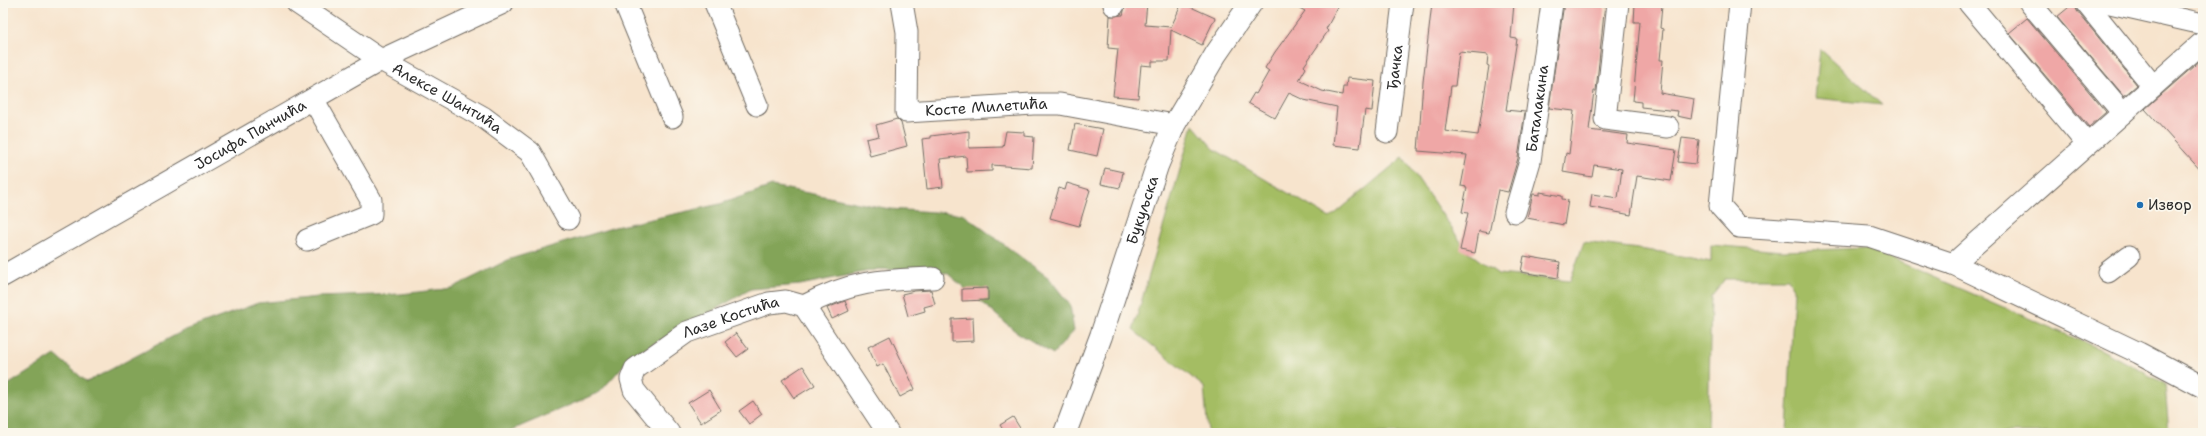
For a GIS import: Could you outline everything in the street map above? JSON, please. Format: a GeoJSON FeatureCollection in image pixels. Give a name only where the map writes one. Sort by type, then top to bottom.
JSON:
{"type":"FeatureCollection","features":[{"type":"Feature","properties":{"kind":"main road","name":"Букуљска"},"geometry":{"type":"LineString","coordinates":[[1065,433],[1101,336],[1157,166],[1174,125],[1216,54],[1251,3]]}},
{"type":"Feature","properties":{"kind":"street","name":"Алексе Шантића"},"geometry":{"type":"LineString","coordinates":[[298,3],[381,60],[483,117],[530,152],[568,219]]}},
{"type":"Feature","properties":{"kind":"street","name":"Јосифа Панчића"},"geometry":{"type":"LineString","coordinates":[[3,276],[381,60],[503,3]]}},
{"type":"Feature","properties":{"kind":"street"},"geometry":{"type":"LineString","coordinates":[[625,3],[672,117]]}},
{"type":"Feature","properties":{"kind":"street"},"geometry":{"type":"LineString","coordinates":[[715,3],[757,105]]}},
{"type":"Feature","properties":{"kind":"street","name":"Косте Милетића"},"geometry":{"type":"LineString","coordinates":[[902,3],[906,32],[906,112],[1032,104],[1060,104],[1174,125]]}},
{"type":"Feature","properties":{"kind":"street","name":"Ђачка"},"geometry":{"type":"LineString","coordinates":[[1387,132],[1403,3]]}},
{"type":"Feature","properties":{"kind":"street","name":"Баталакина"},"geometry":{"type":"LineString","coordinates":[[1515,212],[1530,161],[1552,3]]}},
{"type":"Feature","properties":{"kind":"street"},"geometry":{"type":"LineString","coordinates":[[1618,3],[1605,119],[1668,127]]}},
{"type":"Feature","properties":{"kind":"street"},"geometry":{"type":"LineString","coordinates":[[1740,3],[1720,206],[1739,227],[1869,236],[1953,264],[2140,353],[2203,387]]}},
{"type":"Feature","properties":{"kind":"street"},"geometry":{"type":"LineString","coordinates":[[1969,3],[2087,144]]}},
{"type":"Feature","properties":{"kind":"street"},"geometry":{"type":"LineString","coordinates":[[2030,3],[2123,113]]}},
{"type":"Feature","properties":{"kind":"street"},"geometry":{"type":"LineString","coordinates":[[2086,3],[2153,86]]}},
{"type":"Feature","properties":{"kind":"street"},"geometry":{"type":"LineString","coordinates":[[2110,3],[2203,24]]}},
{"type":"Feature","properties":{"kind":"street"},"geometry":{"type":"LineString","coordinates":[[1953,264],[2203,42]]}},
{"type":"Feature","properties":{"kind":"street"},"geometry":{"type":"LineString","coordinates":[[307,240],[371,214],[371,200],[313,99]]}},
{"type":"Feature","properties":{"kind":"street"},"geometry":{"type":"LineString","coordinates":[[2108,272],[2129,256]]}},
{"type":"Feature","properties":{"kind":"street"},"geometry":{"type":"LineString","coordinates":[[804,306],[840,288],[882,279],[933,278]]}},
{"type":"Feature","properties":{"kind":"street","name":"Лазе Костића"},"geometry":{"type":"LineString","coordinates":[[669,433],[634,390],[631,379],[635,369],[687,332],[769,304],[786,302],[804,306],[888,433]]}},
{"type":"Feature","properties":{"kind":"green space"},"geometry":{"type":"Polygon","coordinates":[[[1820,49],[1882,105],[1815,98],[1820,49]]]}},
{"type":"Feature","properties":{"kind":"green space"},"geometry":{"type":"Polygon","coordinates":[[[1193,125],[1214,149],[1330,218],[1403,157],[1467,251],[1498,274],[1570,281],[1584,242],[1661,252],[1711,262],[1711,245],[1782,251],[1867,248],[2102,350],[2165,384],[2169,433],[1787,433],[1794,289],[1788,279],[1725,279],[1711,296],[1708,433],[1208,433],[1204,387],[1133,330],[1193,125]]]}},
{"type":"Feature","properties":{"kind":"green space"},"geometry":{"type":"Polygon","coordinates":[[[772,186],[890,209],[963,214],[1049,278],[1070,305],[1074,331],[1053,354],[1015,331],[947,273],[879,269],[800,285],[751,289],[631,357],[600,392],[505,433],[3,433],[3,388],[55,355],[87,382],[183,331],[258,303],[318,297],[401,294],[452,288],[510,259],[615,227],[720,204],[772,186]]]}},
{"type":"Feature","properties":{"kind":"building"},"geometry":{"type":"Polygon","coordinates":[[[1126,3],[1147,3],[1145,25],[1171,27],[1182,3],[1215,18],[1202,45],[1171,30],[1169,61],[1152,61],[1152,66],[1141,65],[1138,98],[1113,96],[1118,49],[1108,48],[1110,16],[1123,15],[1126,3]]]}},
{"type":"Feature","properties":{"kind":"building"},"geometry":{"type":"Polygon","coordinates":[[[1290,3],[1340,3],[1326,29],[1328,31],[1304,66],[1306,68],[1299,80],[1322,91],[1342,95],[1343,87],[1346,87],[1347,78],[1375,81],[1372,111],[1365,110],[1360,148],[1333,145],[1337,107],[1304,100],[1289,93],[1275,118],[1248,103],[1254,93],[1256,94],[1269,71],[1265,68],[1305,11],[1290,3]]]}},
{"type":"Feature","properties":{"kind":"building"},"geometry":{"type":"Polygon","coordinates":[[[1432,3],[1514,3],[1511,38],[1517,39],[1506,110],[1525,112],[1518,158],[1508,192],[1498,190],[1489,233],[1479,231],[1475,253],[1460,250],[1468,213],[1462,212],[1467,187],[1461,186],[1467,155],[1418,151],[1423,82],[1432,3]],[[1459,52],[1455,86],[1451,86],[1445,131],[1478,135],[1489,66],[1487,65],[1488,55],[1459,52]]]}},
{"type":"Feature","properties":{"kind":"building"},"geometry":{"type":"Polygon","coordinates":[[[1564,3],[1605,3],[1596,91],[1594,91],[1589,130],[1628,135],[1627,143],[1676,150],[1671,181],[1637,176],[1631,215],[1590,207],[1592,194],[1618,198],[1622,169],[1594,165],[1592,177],[1563,172],[1566,153],[1569,154],[1574,111],[1549,108],[1564,3]]]}},
{"type":"Feature","properties":{"kind":"building"},"geometry":{"type":"Polygon","coordinates":[[[1635,3],[1662,5],[1660,28],[1663,29],[1660,60],[1663,60],[1660,93],[1694,99],[1691,119],[1677,116],[1678,111],[1641,107],[1641,102],[1633,101],[1640,22],[1634,22],[1635,3]]]}},
{"type":"Feature","properties":{"kind":"building"},"geometry":{"type":"Polygon","coordinates":[[[2074,3],[2077,11],[2137,85],[2124,96],[2057,17],[2074,3]]]}},
{"type":"Feature","properties":{"kind":"building"},"geometry":{"type":"Polygon","coordinates":[[[2027,18],[2106,112],[2089,127],[2009,33],[2027,18]]]}},
{"type":"Feature","properties":{"kind":"building"},"geometry":{"type":"Polygon","coordinates":[[[2203,58],[2203,173],[2145,109],[2203,58]]]}},
{"type":"Feature","properties":{"kind":"building"},"geometry":{"type":"Polygon","coordinates":[[[897,119],[901,123],[907,146],[870,156],[866,139],[879,136],[876,125],[897,119]]]}},
{"type":"Feature","properties":{"kind":"building"},"geometry":{"type":"Polygon","coordinates":[[[1075,124],[1103,129],[1097,156],[1070,150],[1075,124]]]}},
{"type":"Feature","properties":{"kind":"building"},"geometry":{"type":"Polygon","coordinates":[[[969,131],[969,148],[1003,147],[1006,131],[1024,132],[1024,136],[1034,137],[1032,168],[992,165],[992,171],[967,172],[966,156],[940,159],[943,187],[927,189],[922,139],[931,138],[931,136],[969,131]]]}},
{"type":"Feature","properties":{"kind":"building"},"geometry":{"type":"Polygon","coordinates":[[[1682,138],[1699,140],[1696,164],[1678,162],[1682,138]]]}},
{"type":"Feature","properties":{"kind":"building"},"geometry":{"type":"Polygon","coordinates":[[[1105,168],[1123,172],[1120,188],[1101,184],[1105,168]]]}},
{"type":"Feature","properties":{"kind":"building"},"geometry":{"type":"Polygon","coordinates":[[[1067,183],[1090,190],[1079,226],[1050,218],[1059,188],[1065,190],[1067,183]]]}},
{"type":"Feature","properties":{"kind":"building"},"geometry":{"type":"Polygon","coordinates":[[[1540,192],[1562,196],[1562,199],[1568,200],[1564,225],[1527,218],[1533,194],[1540,195],[1540,192]]]}},
{"type":"Feature","properties":{"kind":"building"},"geometry":{"type":"Polygon","coordinates":[[[1524,256],[1560,262],[1558,278],[1521,272],[1524,256]]]}},
{"type":"Feature","properties":{"kind":"building"},"geometry":{"type":"Polygon","coordinates":[[[988,288],[988,300],[962,301],[962,289],[988,288]]]}},
{"type":"Feature","properties":{"kind":"building"},"geometry":{"type":"Polygon","coordinates":[[[931,290],[935,304],[924,307],[925,311],[908,316],[902,294],[914,291],[931,290]]]}},
{"type":"Feature","properties":{"kind":"building"},"geometry":{"type":"Polygon","coordinates":[[[845,301],[849,311],[832,319],[827,308],[845,301]]]}},
{"type":"Feature","properties":{"kind":"building"},"geometry":{"type":"Polygon","coordinates":[[[973,318],[974,341],[952,342],[952,319],[973,318]]]}},
{"type":"Feature","properties":{"kind":"building"},"geometry":{"type":"Polygon","coordinates":[[[736,333],[748,349],[737,357],[725,342],[736,333]]]}},
{"type":"Feature","properties":{"kind":"building"},"geometry":{"type":"Polygon","coordinates":[[[890,336],[915,389],[900,397],[883,364],[877,367],[868,347],[890,336]]]}},
{"type":"Feature","properties":{"kind":"building"},"geometry":{"type":"Polygon","coordinates":[[[803,366],[815,385],[794,398],[782,380],[803,366]]]}},
{"type":"Feature","properties":{"kind":"building"},"geometry":{"type":"Polygon","coordinates":[[[709,390],[721,410],[701,423],[688,403],[709,390]]]}},
{"type":"Feature","properties":{"kind":"building"},"geometry":{"type":"Polygon","coordinates":[[[753,401],[762,414],[749,424],[739,411],[753,401]]]}},
{"type":"Feature","properties":{"kind":"building"},"geometry":{"type":"Polygon","coordinates":[[[1013,417],[1023,433],[1005,433],[1000,425],[1013,417]]]}},
{"type":"Feature","properties":{"kind":"place","name":"Извор"},"geometry":{"type":"Point","coordinates":[2140,205]}}]}
